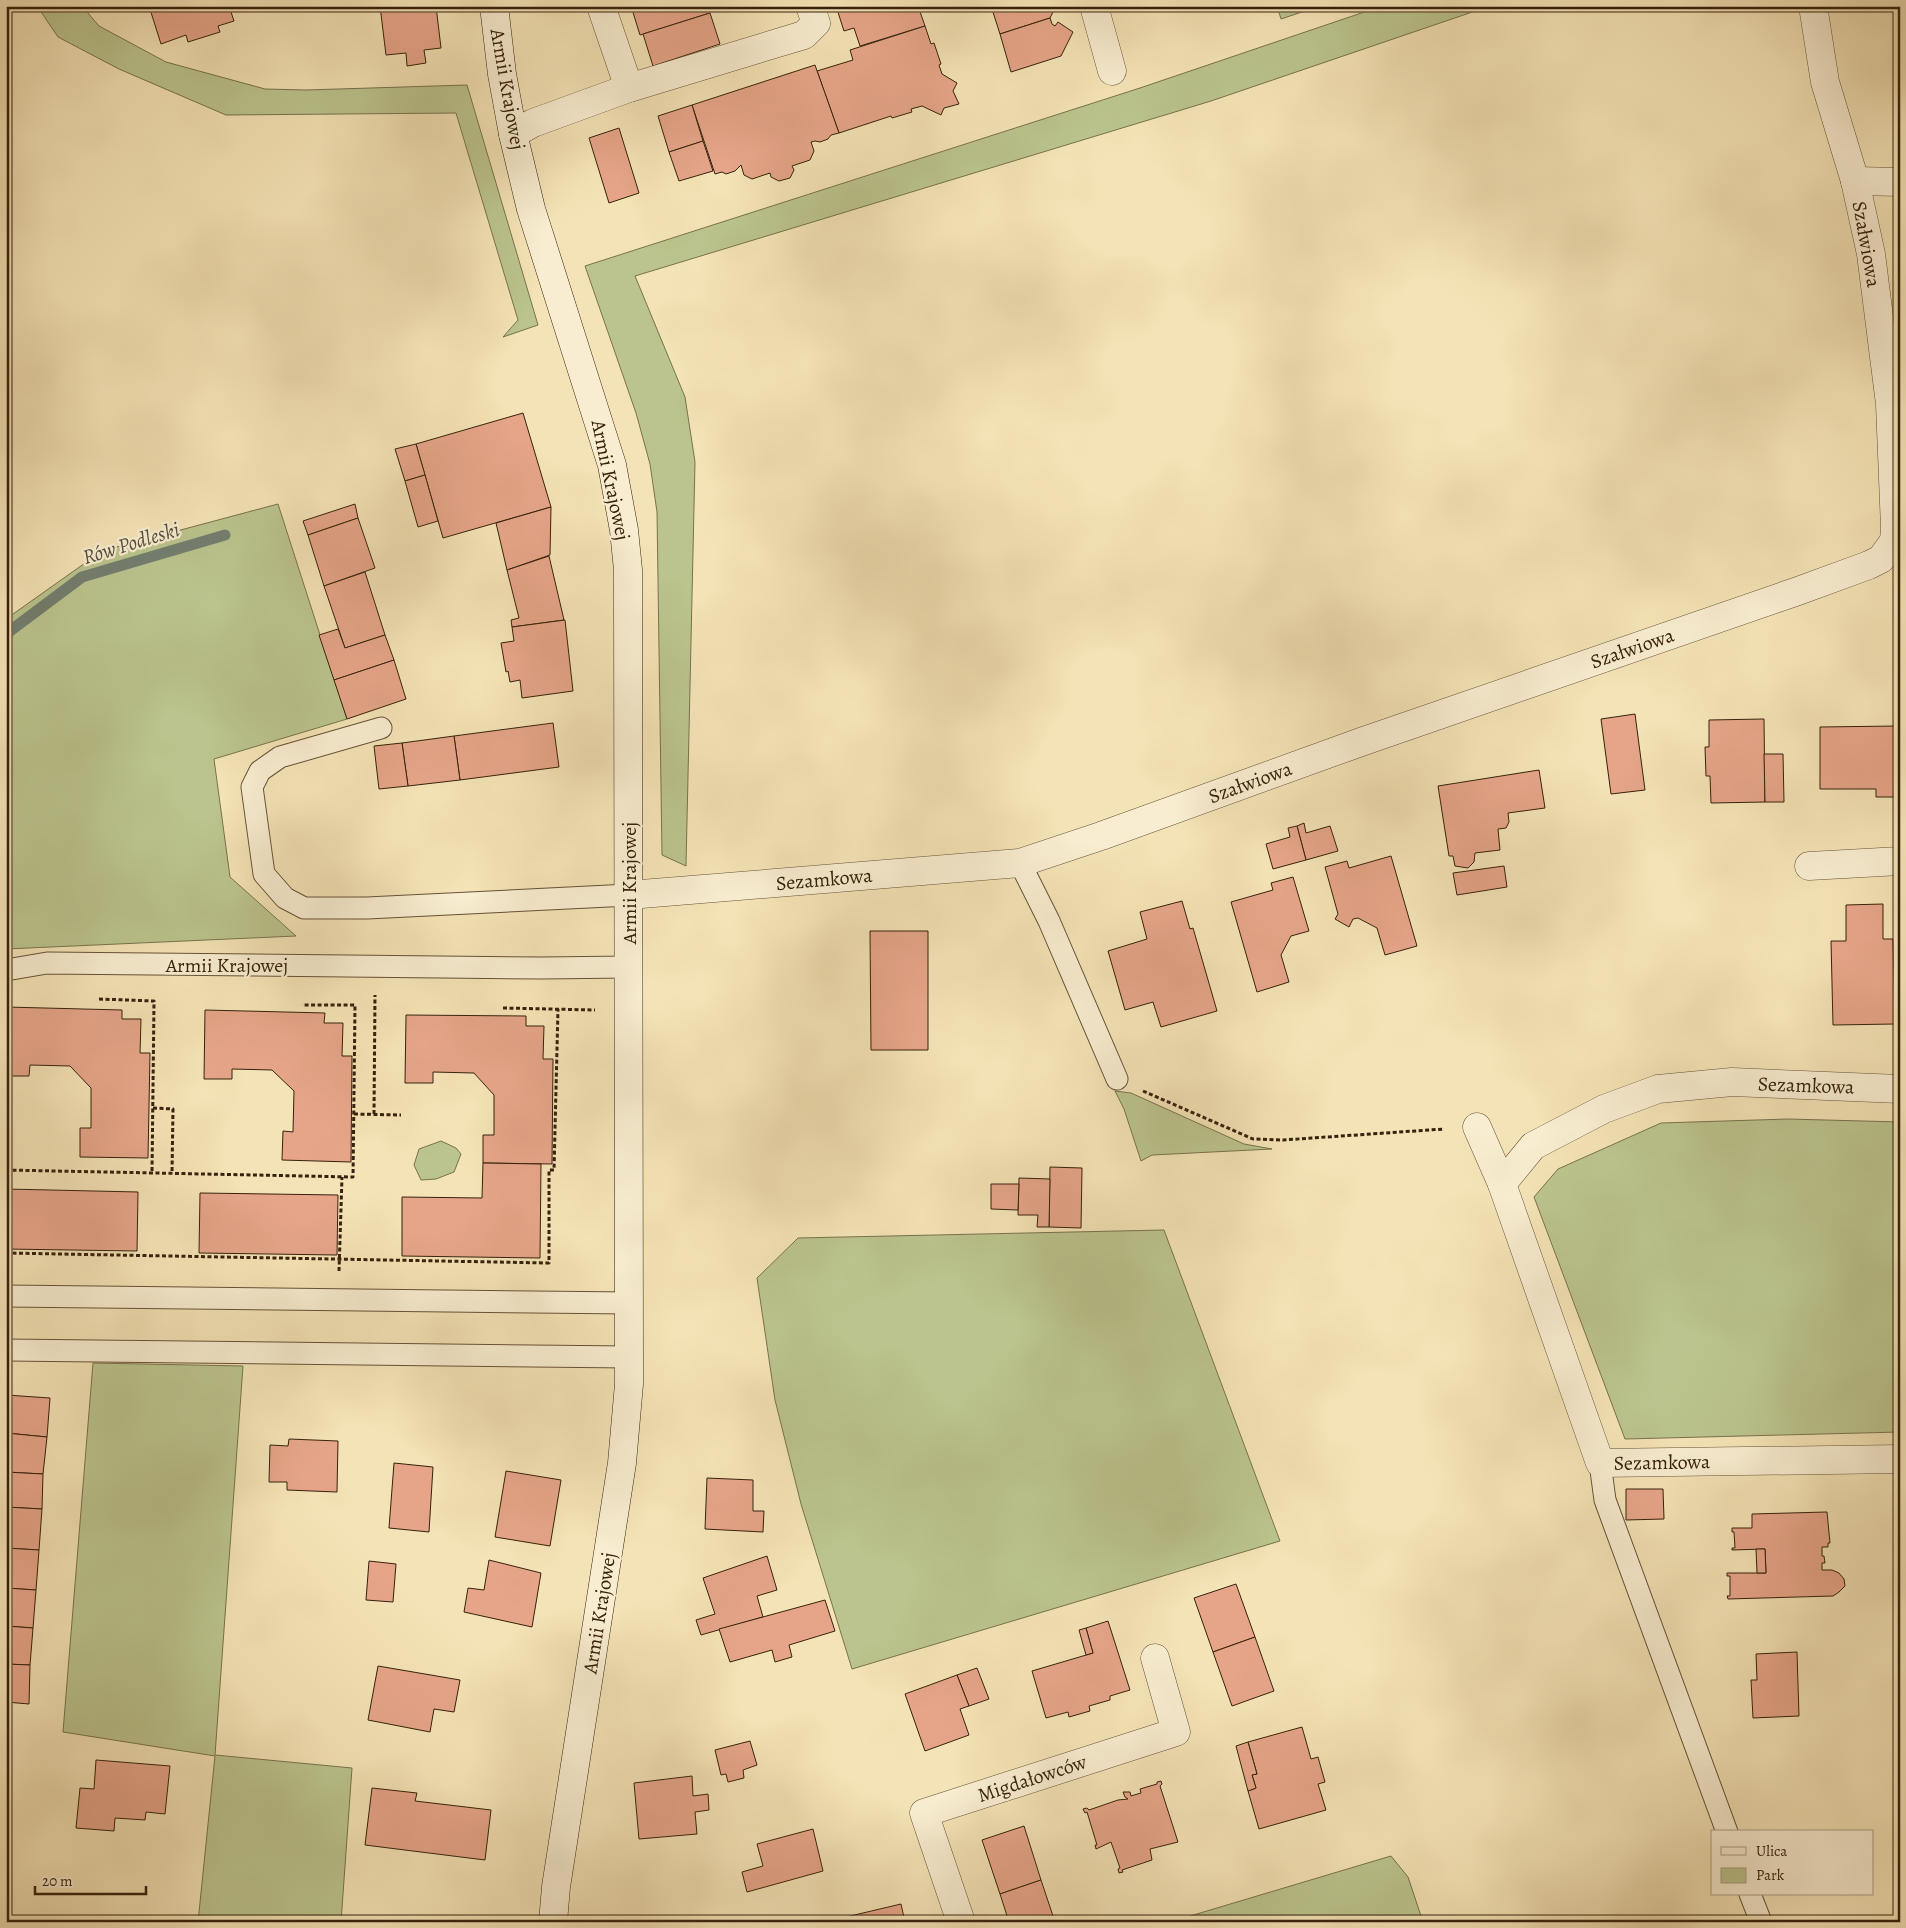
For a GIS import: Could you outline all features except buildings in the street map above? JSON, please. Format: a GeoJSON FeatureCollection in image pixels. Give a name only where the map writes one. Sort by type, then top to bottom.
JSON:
{"type":"FeatureCollection","features":[{"type":"Feature","properties":{"kind":"street","name":"Armii Krajowej"},"geometry":{"type":"LineString","coordinates":[[494,6],[502,74],[513,134],[531,209],[612,465],[624,530],[628,570],[629,1384],[622,1463],[556,1887],[553,1922]]}},
{"type":"Feature","properties":{"kind":"street"},"geometry":{"type":"LineString","coordinates":[[601,6],[629,88]]}},
{"type":"Feature","properties":{"kind":"street"},"geometry":{"type":"LineString","coordinates":[[513,134],[533,123],[629,88],[804,35],[816,23],[810,6]]}},
{"type":"Feature","properties":{"kind":"street"},"geometry":{"type":"LineString","coordinates":[[1094,6],[1112,71]]}},
{"type":"Feature","properties":{"kind":"street","name":"Szałwiowa"},"geometry":{"type":"LineString","coordinates":[[1020,863],[1361,742],[1798,591],[1881,559],[1894,541],[1896,528],[1890,404],[1871,254],[1855,181],[1825,82],[1813,6]]}},
{"type":"Feature","properties":{"kind":"street","name":"Szałwiowa"},"geometry":{"type":"LineString","coordinates":[[1855,181],[1900,182]]}},
{"type":"Feature","properties":{"kind":"street"},"geometry":{"type":"LineString","coordinates":[[1809,866],[1900,861]]}},
{"type":"Feature","properties":{"kind":"street","name":"Sezamkowa"},"geometry":{"type":"LineString","coordinates":[[629,895],[1020,863]]}},
{"type":"Feature","properties":{"kind":"street","name":"Sezamkowa"},"geometry":{"type":"LineString","coordinates":[[1502,1184],[1533,1146],[1604,1109],[1658,1089],[1732,1082],[1900,1089]]}},
{"type":"Feature","properties":{"kind":"street","name":"Sezamkowa"},"geometry":{"type":"LineString","coordinates":[[1477,1126],[1502,1184],[1600,1463],[1900,1459]]}},
{"type":"Feature","properties":{"kind":"street","name":"Migdałowców"},"geometry":{"type":"LineString","coordinates":[[961,1922],[924,1813],[1176,1732],[1155,1658]]}},
{"type":"Feature","properties":{"kind":"lane"},"geometry":{"type":"LineString","coordinates":[[381,728],[280,757],[260,771],[252,788],[264,874],[285,898],[304,908],[367,908],[629,895]]}},
{"type":"Feature","properties":{"kind":"lane"},"geometry":{"type":"LineString","coordinates":[[1020,863],[1049,921],[1117,1078]]}},
{"type":"Feature","properties":{"kind":"lane","name":"Armii Krajowej"},"geometry":{"type":"LineString","coordinates":[[6,970],[47,964],[542,968],[629,966]]}},
{"type":"Feature","properties":{"kind":"lane"},"geometry":{"type":"LineString","coordinates":[[6,1296],[630,1303]]}},
{"type":"Feature","properties":{"kind":"lane"},"geometry":{"type":"LineString","coordinates":[[6,1350],[629,1357]]}},
{"type":"Feature","properties":{"kind":"lane"},"geometry":{"type":"LineString","coordinates":[[1600,1463],[1606,1500],[1727,1830]]}},
{"type":"Feature","properties":{"kind":"lane"},"geometry":{"type":"LineString","coordinates":[[1751,1896],[1761,1922]]}},
{"type":"Feature","properties":{"kind":"path"},"geometry":{"type":"LineString","coordinates":[[374,1114],[375,990]]}},
{"type":"Feature","properties":{"kind":"path"},"geometry":{"type":"LineString","coordinates":[[99,999],[154,1001],[152,1173]]}},
{"type":"Feature","properties":{"kind":"path"},"geometry":{"type":"LineString","coordinates":[[6,1170],[353,1177],[355,1005],[302,1005]]}},
{"type":"Feature","properties":{"kind":"path"},"geometry":{"type":"LineString","coordinates":[[503,1008],[597,1010]]}},
{"type":"Feature","properties":{"kind":"path"},"geometry":{"type":"LineString","coordinates":[[6,1253],[548,1262],[549,1170],[554,1170],[558,1009]]}},
{"type":"Feature","properties":{"kind":"path"},"geometry":{"type":"LineString","coordinates":[[1117,1078],[1253,1139],[1284,1140],[1477,1126]]}},
{"type":"Feature","properties":{"kind":"path"},"geometry":{"type":"LineString","coordinates":[[153,1108],[173,1109],[172,1173]]}},
{"type":"Feature","properties":{"kind":"path"},"geometry":{"type":"LineString","coordinates":[[354,1114],[401,1115]]}},
{"type":"Feature","properties":{"kind":"path"},"geometry":{"type":"LineString","coordinates":[[340,1258],[342,1177]]}},
{"type":"Feature","properties":{"kind":"green space"},"geometry":{"type":"Polygon","coordinates":[[[37,6],[82,6],[99,26],[166,62],[265,89],[306,90],[467,85],[538,325],[503,337],[518,320],[456,113],[226,115],[119,69],[58,37],[37,6]]]}},
{"type":"Feature","properties":{"kind":"green space"},"geometry":{"type":"Polygon","coordinates":[[[1277,6],[1320,6],[1281,19],[1277,6]]]}},
{"type":"Feature","properties":{"kind":"green space"},"geometry":{"type":"Polygon","coordinates":[[[1382,6],[1490,6],[1211,101],[635,276],[685,397],[695,462],[686,866],[662,855],[657,512],[650,464],[636,413],[585,266],[1140,88],[1382,6]]]}},
{"type":"Feature","properties":{"kind":"green space"},"geometry":{"type":"Polygon","coordinates":[[[278,504],[347,719],[214,759],[230,877],[296,936],[6,949],[6,619],[102,551],[278,504]]]}},
{"type":"Feature","properties":{"kind":"green space"},"geometry":{"type":"Polygon","coordinates":[[[1115,1091],[1131,1093],[1244,1144],[1272,1149],[1152,1155],[1141,1161],[1124,1109],[1115,1091]]]}},
{"type":"Feature","properties":{"kind":"green space"},"geometry":{"type":"Polygon","coordinates":[[[1788,1119],[1900,1122],[1900,1432],[1625,1439],[1534,1197],[1558,1169],[1661,1123],[1788,1119]]]}},
{"type":"Feature","properties":{"kind":"green space"},"geometry":{"type":"Polygon","coordinates":[[[441,1141],[456,1148],[461,1154],[454,1172],[436,1179],[421,1180],[414,1165],[419,1149],[441,1141]]]}},
{"type":"Feature","properties":{"kind":"green space"},"geometry":{"type":"Polygon","coordinates":[[[1164,1230],[1280,1541],[852,1669],[801,1504],[775,1400],[757,1278],[798,1238],[1164,1230]]]}},
{"type":"Feature","properties":{"kind":"green space"},"geometry":{"type":"Polygon","coordinates":[[[93,1363],[243,1366],[215,1755],[352,1768],[341,1922],[198,1922],[215,1756],[63,1732],[93,1363]]]}},
{"type":"Feature","properties":{"kind":"green space"},"geometry":{"type":"Polygon","coordinates":[[[1391,1856],[1408,1877],[1423,1922],[1170,1922],[1391,1856]]]}},
{"type":"Feature","properties":{"kind":"waterway","name":"Rów Podleski"},"geometry":{"type":"LineString","coordinates":[[6,634],[82,577],[225,535]]}}]}
